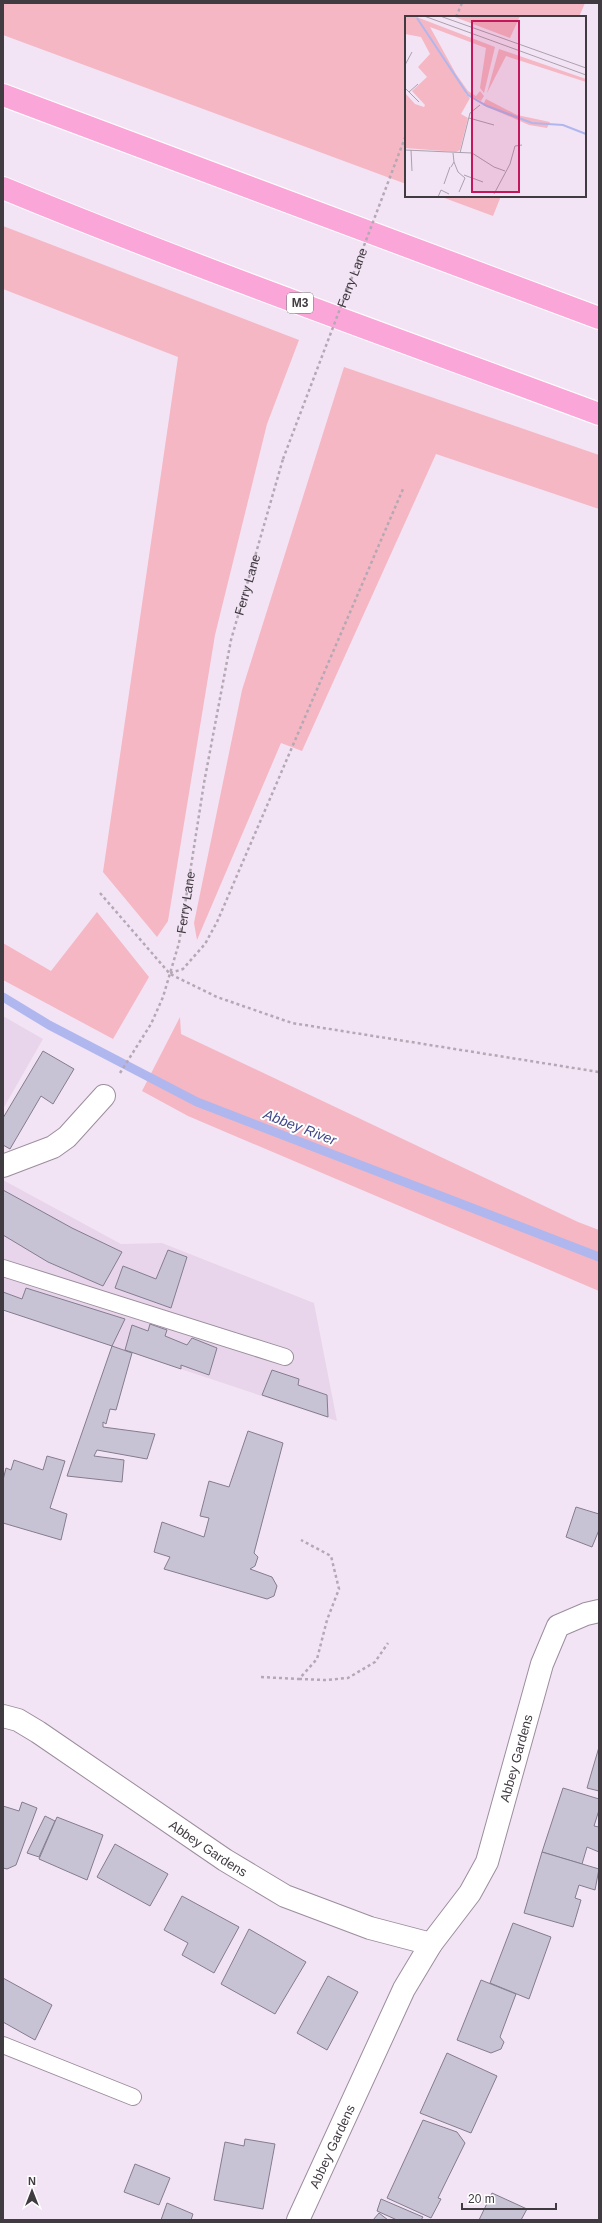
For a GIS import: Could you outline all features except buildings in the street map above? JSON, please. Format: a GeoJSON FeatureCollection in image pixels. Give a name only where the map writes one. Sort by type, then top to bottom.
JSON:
{"type":"FeatureCollection","features":[{"type":"Feature","properties":{"kind":"highway"},"geometry":{"type":"LineString","coordinates":[[3,95],[599,318]]}},
{"type":"Feature","properties":{"kind":"highway","name":"M3"},"geometry":{"type":"LineString","coordinates":[[3,188],[86,223],[599,414]]}},
{"type":"Feature","properties":{"kind":"street"},"geometry":{"type":"LineString","coordinates":[[3,1166],[53,1147],[67,1137],[104,1096]]}},
{"type":"Feature","properties":{"kind":"street","name":"Abbey Gardens"},"geometry":{"type":"LineString","coordinates":[[298,2220],[404,1989],[431,1944],[470,1893],[487,1862],[542,1664],[558,1626],[586,1614],[599,1611]]}},
{"type":"Feature","properties":{"kind":"street","name":"Abbey Gardens"},"geometry":{"type":"LineString","coordinates":[[3,1716],[18,1720],[38,1732],[225,1860],[284,1896],[370,1928],[431,1944]]}},
{"type":"Feature","properties":{"kind":"lane"},"geometry":{"type":"LineString","coordinates":[[3,1268],[285,1357]]}},
{"type":"Feature","properties":{"kind":"lane"},"geometry":{"type":"LineString","coordinates":[[3,2045],[133,2097]]}},
{"type":"Feature","properties":{"kind":"path"},"geometry":{"type":"LineString","coordinates":[[456,16],[462,3]]}},
{"type":"Feature","properties":{"kind":"path","name":"Ferry Lane"},"geometry":{"type":"LineString","coordinates":[[118,1076],[151,1024],[163,997],[170,974],[178,943],[204,783],[231,640],[283,460],[405,139]]}},
{"type":"Feature","properties":{"kind":"path"},"geometry":{"type":"LineString","coordinates":[[170,974],[183,969],[205,944],[217,922],[403,489]]}},
{"type":"Feature","properties":{"kind":"path"},"geometry":{"type":"LineString","coordinates":[[100,893],[170,974],[217,996],[292,1023],[599,1072]]}},
{"type":"Feature","properties":{"kind":"path"},"geometry":{"type":"LineString","coordinates":[[299,1679],[317,1659],[327,1620],[339,1589],[331,1556],[301,1540]]}},
{"type":"Feature","properties":{"kind":"path"},"geometry":{"type":"LineString","coordinates":[[261,1677],[325,1680],[348,1678],[375,1662],[388,1643]]}},
{"type":"Feature","properties":{"kind":"shaded area"},"geometry":{"type":"Polygon","coordinates":[[[3,3],[585,3],[579,16],[405,16],[405,184],[3,35],[3,3]]]}},
{"type":"Feature","properties":{"kind":"shaded area"},"geometry":{"type":"Polygon","coordinates":[[[442,197],[501,197],[493,216],[442,197]]]}},
{"type":"Feature","properties":{"kind":"shaded area"},"geometry":{"type":"Polygon","coordinates":[[[3,226],[299,340],[267,424],[215,635],[168,921],[157,937],[103,872],[178,357],[3,289],[3,226]]]}},
{"type":"Feature","properties":{"kind":"shaded area"},"geometry":{"type":"Polygon","coordinates":[[[344,367],[599,455],[599,509],[436,454],[302,751],[281,743],[197,940],[194,923],[242,690],[344,367]]]}},
{"type":"Feature","properties":{"kind":"shaded area"},"geometry":{"type":"Polygon","coordinates":[[[97,912],[149,977],[113,1039],[3,980],[3,943],[51,971],[97,912]]]}},
{"type":"Feature","properties":{"kind":"shaded area"},"geometry":{"type":"Polygon","coordinates":[[[3,1016],[43,1039],[3,1109],[3,1016]]]}},
{"type":"Feature","properties":{"kind":"shaded area"},"geometry":{"type":"Polygon","coordinates":[[[180,1017],[181,1034],[578,1222],[599,1230],[599,1291],[188,1116],[142,1091],[180,1017]]]}},
{"type":"Feature","properties":{"kind":"shaded area"},"geometry":{"type":"Polygon","coordinates":[[[3,1180],[121,1244],[162,1243],[314,1303],[337,1421],[3,1310],[3,1180]]]}},
{"type":"Feature","properties":{"kind":"waterway","name":"Abbey River"},"geometry":{"type":"LineString","coordinates":[[3,997],[49,1025],[197,1102],[599,1257]]}}]}
